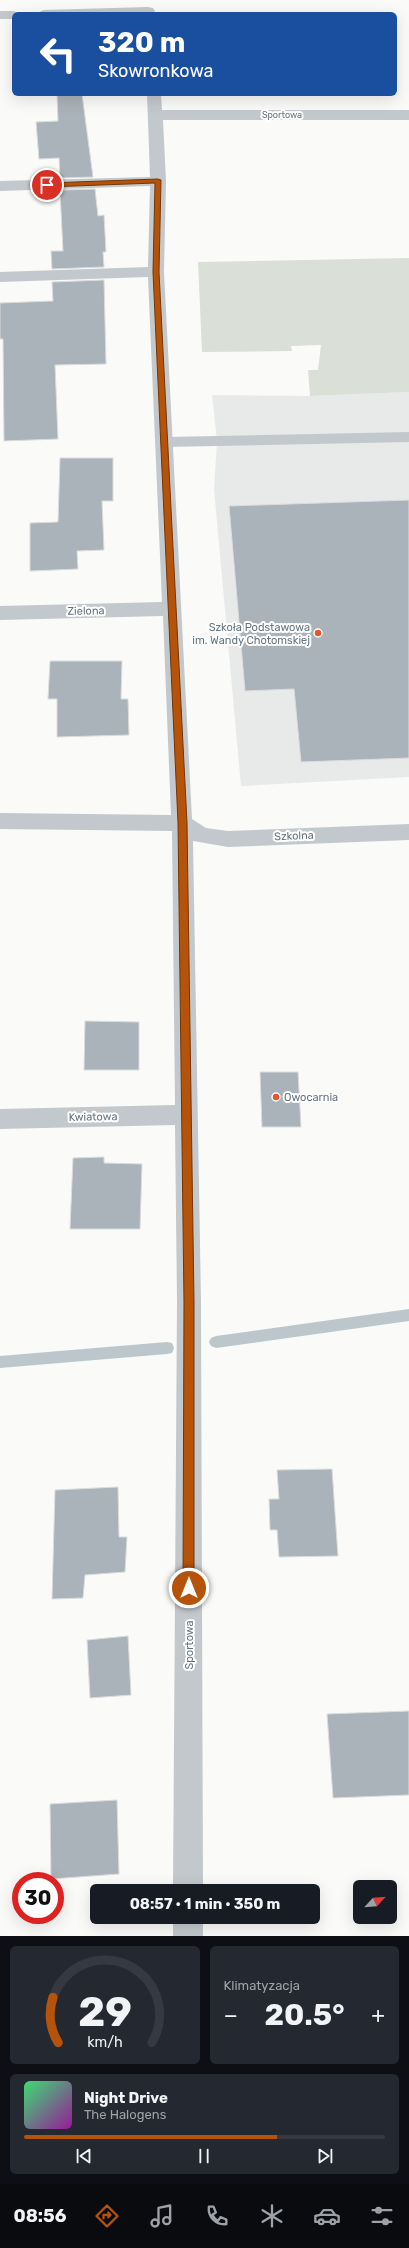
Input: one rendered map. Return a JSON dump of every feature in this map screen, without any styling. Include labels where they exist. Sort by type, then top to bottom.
[{"type":"street","points":[[78,12],[148,8]]},
{"type":"street","points":[[0,15],[12,15]]},
{"type":"street","name":"Sportowa","points":[[154,96],[158,180],[156,272],[182,823],[189,1302],[188,1884]]},
{"type":"street","name":"Sportowa","points":[[155,115],[409,115]]},
{"type":"street","points":[[0,186],[158,180]]},
{"type":"street","points":[[0,277],[156,272]]},
{"type":"street","name":"Zielona","points":[[0,613],[172,609]]},
{"type":"street","points":[[0,821],[182,823]]},
{"type":"street","name":"Szkolna","points":[[182,823],[201,836],[228,839],[409,832]]},
{"type":"street","name":"Kwiatowa","points":[[0,1119],[187,1115]]},
{"type":"street","points":[[188,1924],[188,1936]]},
{"type":"lane","points":[[164,442],[409,437]]},
{"type":"shaded area","points":[[409,258],[409,392],[310,396],[308,370],[318,370],[321,345],[291,346],[292,351],[202,352],[198,262]]},
{"type":"shaded area","name":"Szkoła Podstawowa im. Wandy Chotomskiej","points":[[409,392],[409,777],[241,786],[214,489],[217,441],[212,395],[310,396]]},
{"type":"building","points":[[57,96],[82,96],[93,177],[60,178],[59,158],[39,159],[36,122],[58,121]]},
{"type":"building","points":[[95,189],[98,216],[104,215],[106,252],[103,252],[104,267],[52,269],[51,251],[63,251],[60,190]]},
{"type":"building","points":[[104,280],[106,364],[55,365],[58,439],[4,441],[3,339],[0,339],[0,303],[53,301],[52,282]]},
{"type":"building","points":[[60,458],[113,458],[113,501],[102,501],[104,550],[77,551],[78,569],[30,571],[30,523],[58,522]]},
{"type":"building","points":[[409,500],[409,758],[301,762],[294,689],[245,691],[229,506]]},
{"type":"building","points":[[50,661],[122,661],[121,699],[128,699],[129,735],[57,737],[57,699],[48,699]]},
{"type":"building","points":[[85,1021],[139,1022],[139,1070],[84,1070]]},
{"type":"building","points":[[260,1072],[298,1072],[301,1127],[262,1127]]},
{"type":"building","points":[[104,1157],[104,1163],[142,1164],[140,1229],[70,1229],[73,1158]]},
{"type":"building","points":[[332,1469],[338,1556],[279,1557],[277,1530],[270,1530],[269,1499],[279,1499],[277,1470]]},
{"type":"building","points":[[118,1487],[119,1537],[127,1537],[125,1572],[85,1575],[83,1598],[52,1599],[55,1490]]},
{"type":"building","points":[[128,1636],[131,1695],[90,1698],[87,1640]]},
{"type":"building","points":[[409,1711],[409,1795],[333,1798],[327,1714]]},
{"type":"building","points":[[117,1800],[119,1874],[64,1878],[64,1872],[51,1872],[50,1804]]},
{"type":"waterway","points":[[216,1342],[409,1315]]},
{"type":"waterway","points":[[0,1362],[167,1348]]},
{"type":"place","name":"Szkoła Podstawowa im. Wandy Chotomskiej","points":[[318,633]]},
{"type":"place","name":"Owocarnia","points":[[276,1097]]},
{"type":"route","points":[[47,185],[158,180],[158,249],[156,272],[182,823],[189,1302],[189,1588]]}]
